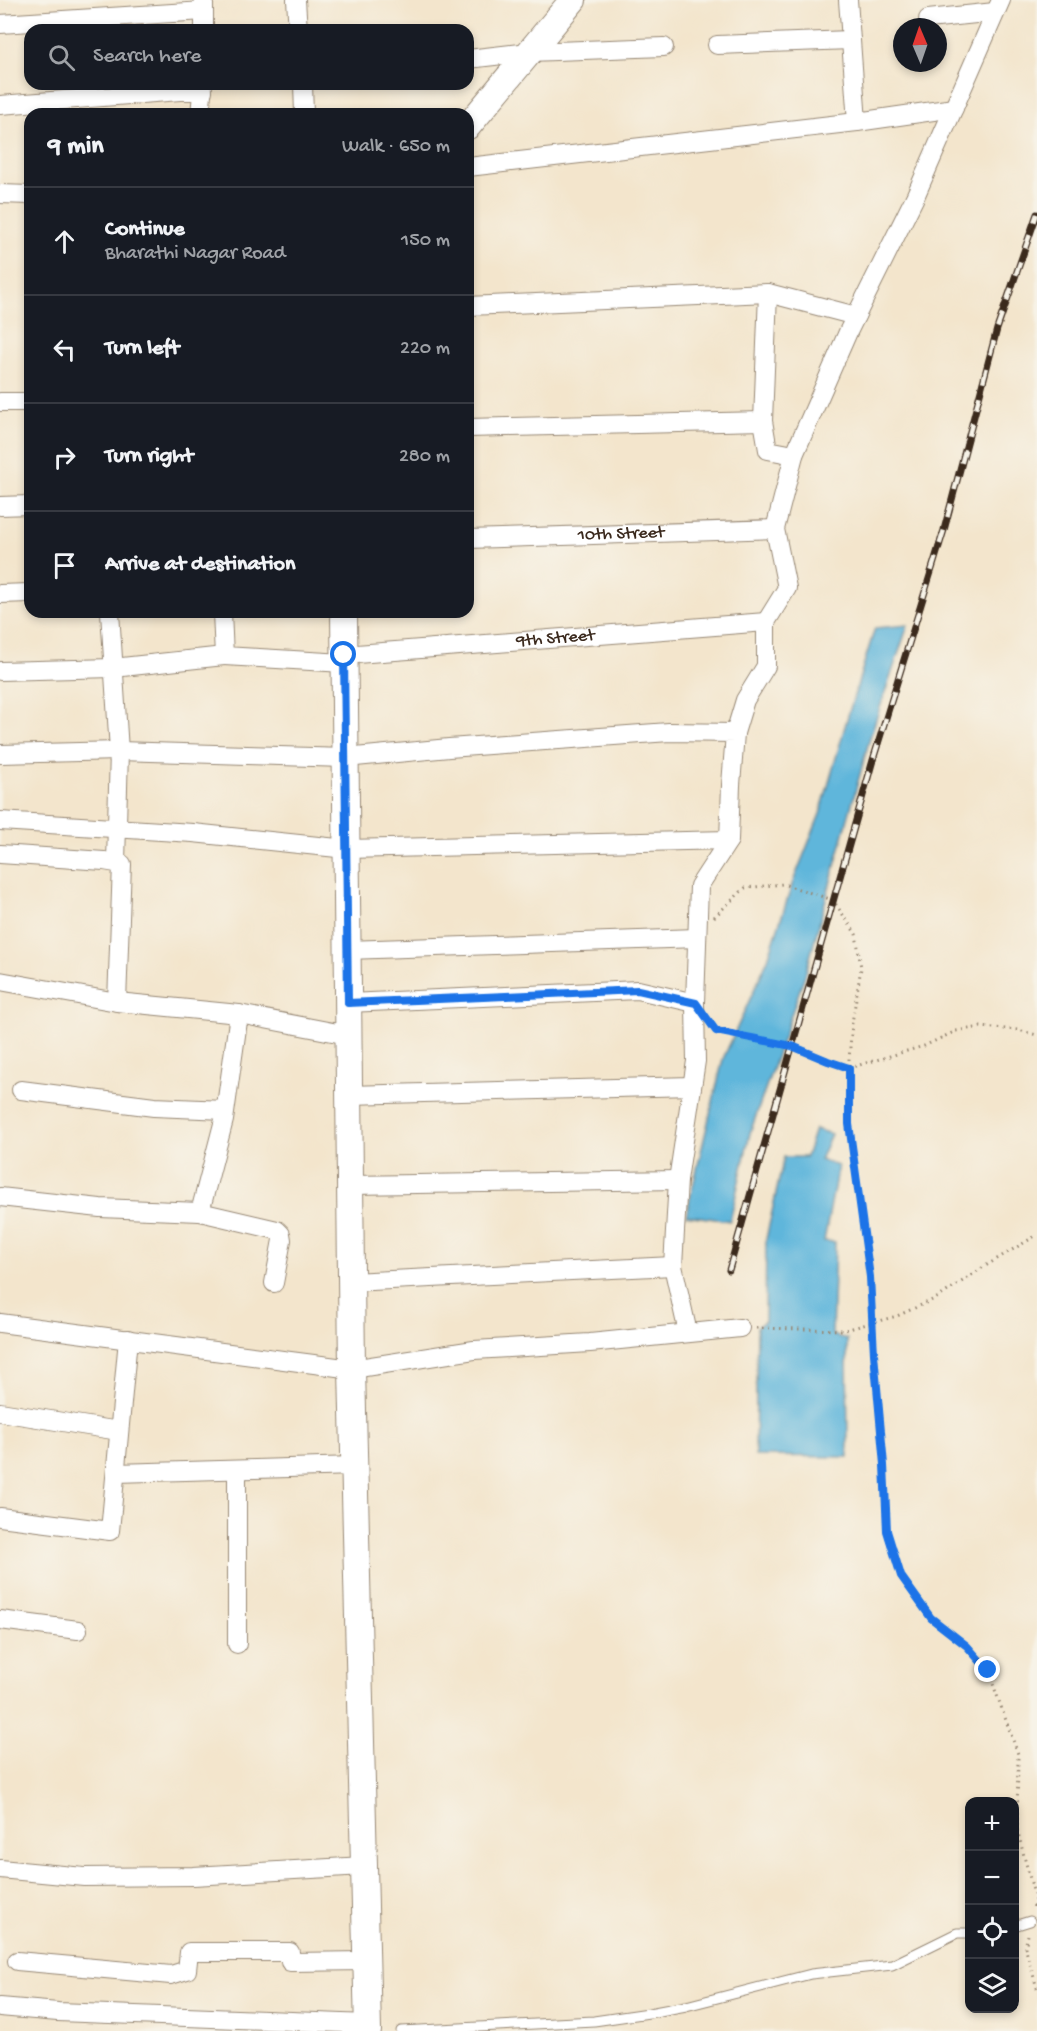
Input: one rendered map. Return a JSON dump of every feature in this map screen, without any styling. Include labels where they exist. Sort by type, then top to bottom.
[{"type":"main road","points":[[474,119],[573,0]]},
{"type":"main road","points":[[344,618],[352,1369],[368,2028]]},
{"type":"street","points":[[296,0],[298,24]]},
{"type":"street","points":[[848,0],[857,122]]},
{"type":"street","points":[[0,24],[204,5],[204,24]]},
{"type":"street","points":[[933,18],[998,6]]},
{"type":"street","points":[[688,1333],[673,1266],[678,1180],[696,1061],[699,886],[729,840],[735,733],[745,700],[766,666],[766,622],[787,588],[775,529],[794,455],[856,316],[915,197],[998,6]]},
{"type":"street","points":[[717,45],[851,40]]},
{"type":"street","points":[[474,58],[529,52],[664,47]]},
{"type":"street","points":[[0,105],[188,90]]},
{"type":"street","points":[[201,108],[203,90]]},
{"type":"street","points":[[303,90],[304,108]]},
{"type":"street","points":[[474,166],[857,122],[954,108]]},
{"type":"street","points":[[0,194],[24,195]]},
{"type":"street","points":[[474,306],[768,293],[856,316]]},
{"type":"street","points":[[768,293],[763,421],[768,450],[794,455]]},
{"type":"street","points":[[0,402],[24,402]]},
{"type":"street","points":[[474,428],[763,421]]},
{"type":"street","points":[[0,506],[24,505]]},
{"type":"street","name":"10th Street","points":[[474,539],[775,529]]},
{"type":"street","points":[[0,594],[24,593]]},
{"type":"street","points":[[110,618],[119,752],[116,862]]},
{"type":"street","points":[[222,618],[224,656]]},
{"type":"street","name":"9th Street","points":[[0,671],[113,668],[224,656],[344,659],[766,622]]},
{"type":"street","points":[[0,754],[119,752],[345,758],[669,732],[735,733]]},
{"type":"street","points":[[0,821],[117,827],[347,849],[729,840]]},
{"type":"street","points":[[0,854],[122,864],[117,1002]]},
{"type":"street","points":[[348,950],[697,938]]},
{"type":"street","points":[[0,981],[117,1002],[239,1014],[348,1035]]},
{"type":"street","points":[[348,1003],[638,990],[696,1003]]},
{"type":"street","points":[[200,1212],[225,1110],[239,1014]]},
{"type":"street","points":[[349,1095],[692,1086]]},
{"type":"street","points":[[21,1090],[154,1107],[225,1110]]},
{"type":"street","points":[[350,1185],[678,1180]]},
{"type":"street","points":[[0,1197],[100,1208],[200,1212],[277,1230],[282,1240],[274,1283]]},
{"type":"street","points":[[351,1282],[673,1266]]},
{"type":"street","points":[[0,1323],[352,1369],[474,1350],[590,1344],[740,1328]]},
{"type":"street","points":[[0,1517],[110,1531],[128,1339]]},
{"type":"street","points":[[0,1412],[119,1431]]},
{"type":"street","points":[[116,1473],[355,1466]]},
{"type":"street","points":[[237,1470],[237,1644]]},
{"type":"street","points":[[0,1620],[78,1629]]},
{"type":"street","points":[[0,1869],[84,1877],[193,1876],[364,1866]]},
{"type":"street","points":[[17,1961],[171,1975],[187,1970],[189,1952],[290,1952],[290,1962],[366,1961]]},
{"type":"street","points":[[0,2007],[368,2028]]},
{"type":"lane","points":[[1019,1924],[1030,1921]]},
{"type":"lane","points":[[401,2031],[594,2020],[649,2013],[686,2006],[811,1974],[892,1965],[957,1933],[965,1933]]},
{"type":"path","points":[[697,938],[710,921],[745,888],[783,884],[833,900],[856,934],[861,969],[852,1023],[849,1124],[870,1277],[887,1531],[901,1576],[931,1618],[967,1646],[988,1670],[1018,1754],[1017,1829],[1035,1898],[1025,1947],[1037,1988]]},
{"type":"path","points":[[696,1003],[716,1031],[792,1046],[849,1068],[924,1046],[957,1031],[981,1027],[1018,1030],[1037,1035]]},
{"type":"path","points":[[740,1328],[845,1330],[897,1316],[939,1297],[1037,1235]]},
{"type":"water","points":[[908,625],[871,734],[806,972],[750,1133],[730,1221],[686,1215],[723,1059],[768,959],[793,882],[820,814],[875,628]]},
{"type":"water","points":[[815,1129],[831,1134],[820,1160],[838,1166],[824,1241],[835,1242],[832,1335],[847,1339],[848,1457],[755,1456],[757,1327],[765,1321],[766,1239],[784,1157],[806,1157]]},
{"type":"railway","points":[[729,1270],[873,760],[944,530],[997,329],[1037,214]]},
{"type":"route","points":[[344,655],[348,1003],[638,990],[696,1003],[716,1031],[792,1046],[849,1068],[849,1124],[861,1198],[870,1277],[887,1531],[901,1576],[931,1618],[967,1646],[988,1670]]}]
